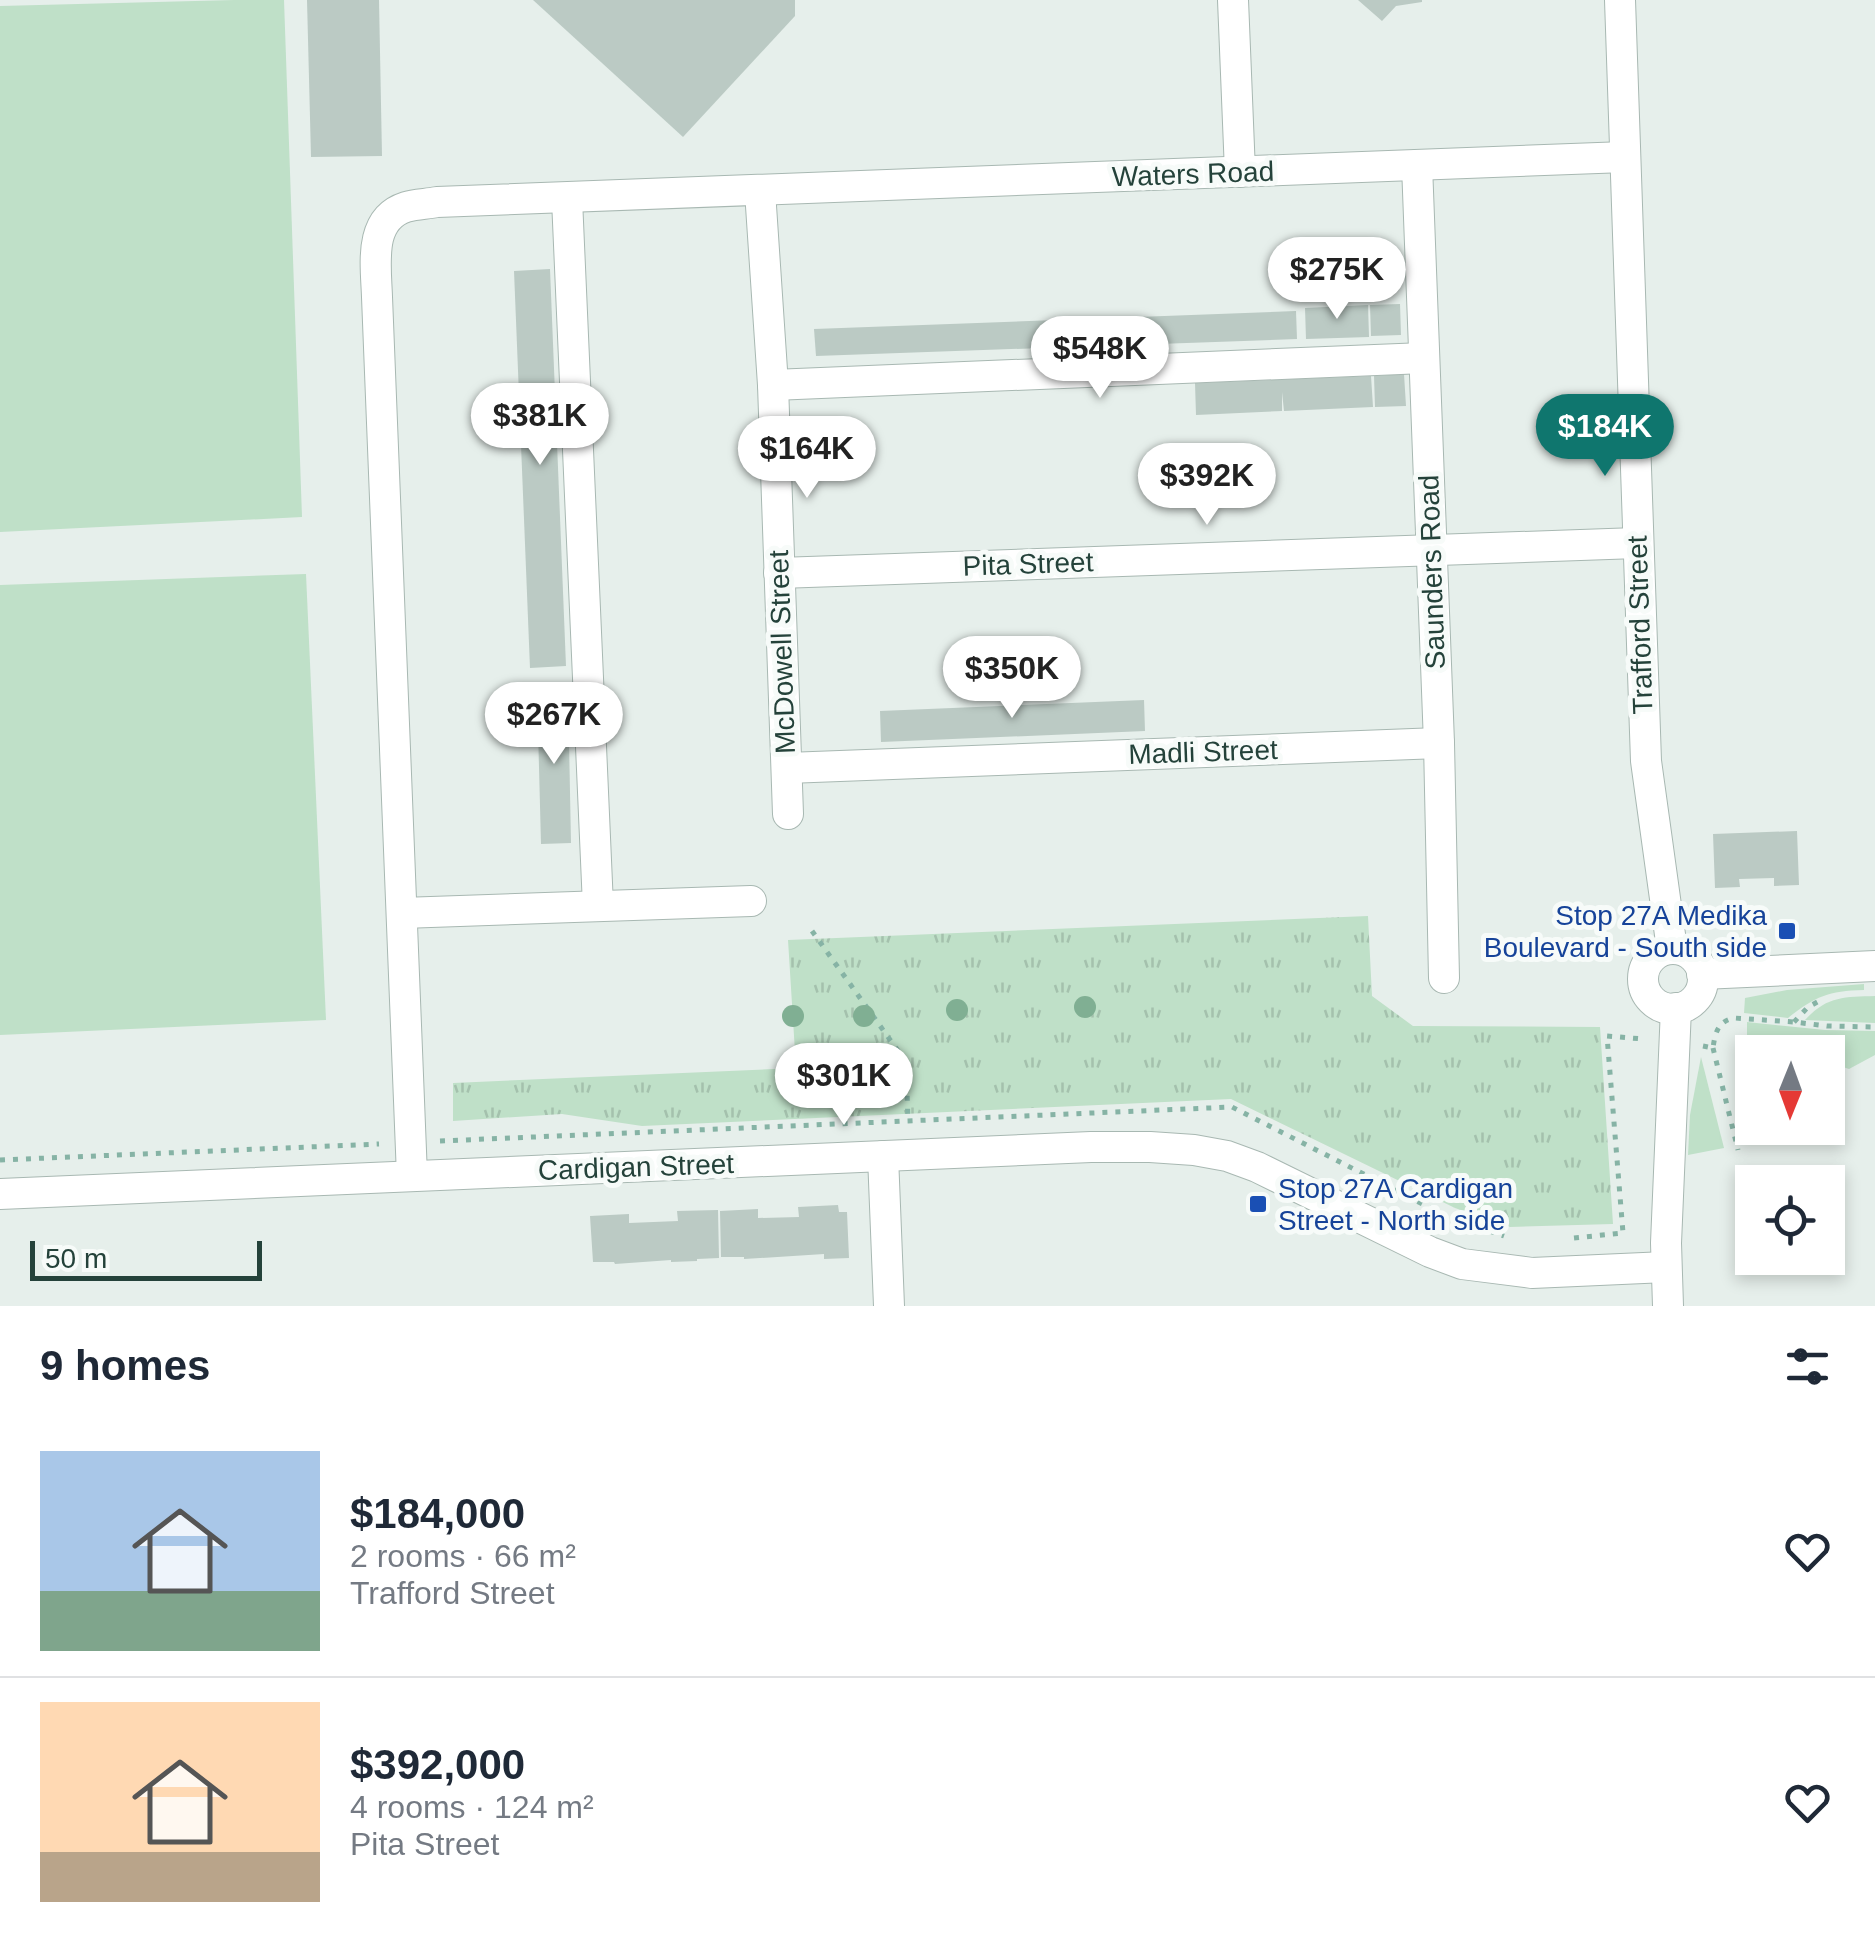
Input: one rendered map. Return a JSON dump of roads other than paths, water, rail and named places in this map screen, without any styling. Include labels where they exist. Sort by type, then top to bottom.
[{"type":"street","points":[[1233,0],[1240,172]]},
{"type":"street","name":"Trafford Street","points":[[1620,0],[1646,761],[1672,949]]},
{"type":"street","name":"Waters Road","points":[[402,914],[376,297],[376,250],[387,217],[406,207],[438,202],[1625,157]]},
{"type":"street","name":"Saunders Road","points":[[1418,165],[1444,978]]},
{"type":"street","name":"McDowell Street","points":[[760,191],[773,385],[788,814]]},
{"type":"street","points":[[567,199],[598,906]]},
{"type":"street","points":[[773,385],[1424,358]]},
{"type":"street","name":"Pita Street","points":[[780,573],[1637,543]]},
{"type":"street","name":"Madli Street","points":[[787,768],[1439,743]]},
{"type":"street","points":[[412,1176],[402,914],[751,902]]},
{"type":"street","points":[[1672,949],[1694,958],[1702,974],[1700,992],[1686,1006],[1676,1008],[1658,1005],[1650,998],[1643,980],[1654,955],[1672,949]]},
{"type":"street","points":[[1702,974],[1875,966]]},
{"type":"street","points":[[1668,1306],[1666,1243],[1676,1008]]},
{"type":"street","name":"Cardigan Street","points":[[0,1194],[1150,1147],[1226,1156],[1462,1264],[1532,1273],[1666,1267]]},
{"type":"street","points":[[883,1156],[889,1306]]},
{"type":"place","name":"Stop 27A Medika Boulevard - South side","points":[[1787,931]]},
{"type":"place","name":"Stop 27A Cardigan Street - North side","points":[[1258,1204]]}]
